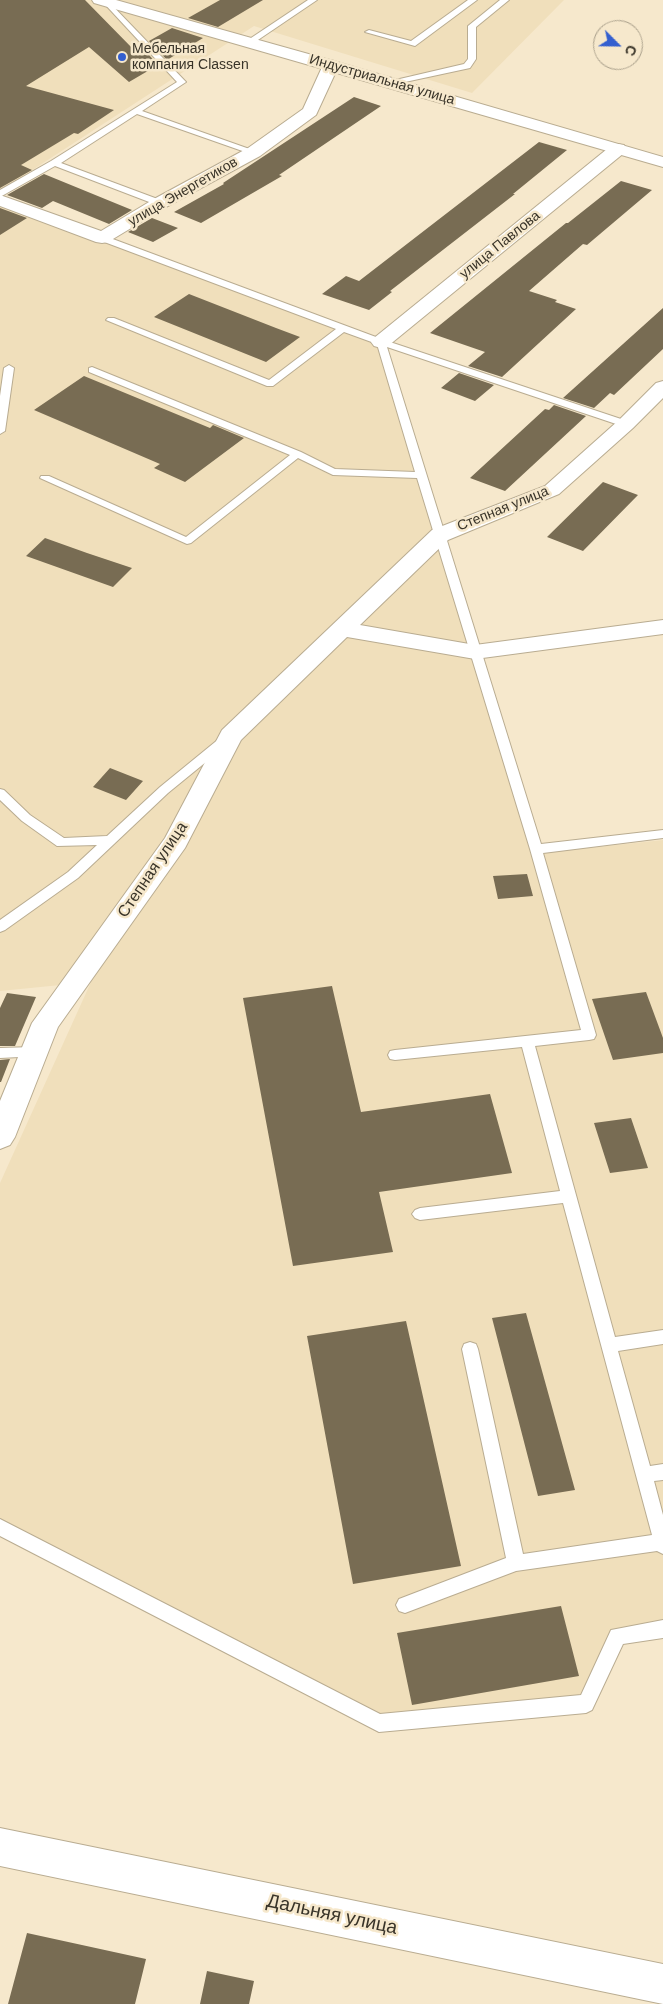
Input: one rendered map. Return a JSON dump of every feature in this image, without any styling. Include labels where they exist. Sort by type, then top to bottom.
[{"type":"street","name":"Индустриальная улица","points":[[101,1],[331,65],[663,162]]},
{"type":"street","name":"улица Энергетиков","points":[[102,238],[160,203],[254,152],[310,112],[331,65]]},
{"type":"street","name":"улица Павлова","points":[[381,342],[618,149]]},
{"type":"street","points":[[0,200],[102,238]]},
{"type":"street","name":"Степная улица","points":[[0,1137],[46,1023],[176,842],[231,736],[440,535],[552,490],[663,388]]},
{"type":"street","points":[[342,629],[475,652],[663,627]]},
{"type":"street","name":"Дальняя улица","points":[[0,1846],[663,1984]]},
{"type":"lane","points":[[249,42],[313,0]]},
{"type":"lane","points":[[369,32],[412,44],[473,0]]},
{"type":"lane","points":[[394,84],[466,66],[472,60],[472,26],[505,0]]},
{"type":"lane","points":[[0,194],[54,163],[182,82],[101,1]]},
{"type":"lane","points":[[135,111],[254,152]]},
{"type":"lane","points":[[54,163],[160,203]]},
{"type":"lane","points":[[102,238],[381,342],[626,424]]},
{"type":"lane","points":[[111,320],[270,384],[343,328]]},
{"type":"lane","points":[[381,342],[536,849],[589,1035],[395,1054]]},
{"type":"lane","points":[[0,378],[4,365]]},
{"type":"lane","points":[[0,432],[4,365]]},
{"type":"lane","points":[[92,370],[297,454],[333,472],[422,475]]},
{"type":"lane","points":[[45,478],[187,541],[297,454]]},
{"type":"lane","points":[[0,928],[73,875],[164,790],[231,736]]},
{"type":"lane","points":[[0,793],[26,818],[62,843],[111,840]]},
{"type":"lane","points":[[536,849],[663,834]]},
{"type":"lane","points":[[405,1605],[516,1562],[662,1544],[527,1042]]},
{"type":"lane","points":[[0,1053],[34,1052]]},
{"type":"lane","points":[[420,1214],[567,1196]]},
{"type":"lane","points":[[609,1345],[663,1337]]},
{"type":"lane","points":[[470,1349],[516,1562]]},
{"type":"lane","points":[[643,1475],[663,1472]]},
{"type":"lane","points":[[0,1527],[379,1724],[586,1704],[617,1636],[663,1629]]},
{"type":"shaded area","points":[[0,0],[564,0],[472,93],[254,26],[0,191]]},
{"type":"shaded area","points":[[0,203],[378,343],[532,854],[663,840],[663,1621],[611,1630],[581,1697],[380,1718],[0,1523],[0,1183],[91,982],[0,991]]},
{"type":"building","points":[[0,0],[85,0],[134,50],[141,46],[158,65],[129,82],[89,47],[26,86],[114,110],[78,134],[74,133],[21,165],[32,170],[0,188]]},
{"type":"building","points":[[220,0],[263,0],[218,27],[188,18]]},
{"type":"building","points":[[172,28],[203,38],[167,60],[149,41]]},
{"type":"building","points":[[354,97],[381,106],[279,175],[282,176],[201,223],[174,212],[224,184]]},
{"type":"building","points":[[539,142],[567,150],[513,194],[515,194],[390,291],[392,292],[369,310],[322,294],[346,276],[359,281]]},
{"type":"building","points":[[44,174],[132,210],[109,224],[53,201],[42,208],[7,195]]},
{"type":"building","points":[[621,181],[652,190],[587,245],[583,244],[529,291],[557,300],[555,302],[576,309],[502,377],[468,366],[485,352],[430,333],[566,223]]},
{"type":"building","points":[[0,208],[27,218],[0,235]]},
{"type":"building","points":[[152,218],[178,228],[153,242],[128,232]]},
{"type":"building","points":[[189,294],[300,337],[266,362],[154,317]]},
{"type":"building","points":[[663,308],[663,349],[614,395],[610,393],[594,408],[563,398]]},
{"type":"building","points":[[459,373],[494,385],[475,401],[441,388]]},
{"type":"building","points":[[84,376],[210,428],[213,425],[244,438],[185,482],[154,468],[160,464],[34,410]]},
{"type":"building","points":[[554,405],[586,416],[505,491],[470,478],[545,409],[549,410]]},
{"type":"building","points":[[603,482],[638,495],[583,551],[547,537]]},
{"type":"building","points":[[45,538],[132,568],[113,587],[26,556]]},
{"type":"building","points":[[110,768],[143,781],[126,800],[93,787]]},
{"type":"building","points":[[527,874],[533,896],[498,899],[493,876]]},
{"type":"building","points":[[332,986],[361,1112],[490,1094],[512,1173],[379,1192],[393,1252],[293,1266],[243,998]]},
{"type":"building","points":[[646,992],[663,1038],[663,1053],[613,1060],[592,999]]},
{"type":"building","points":[[7,993],[36,997],[15,1046],[0,1046],[0,1008]]},
{"type":"building","points":[[10,1059],[1,1082],[0,1082],[0,1060]]},
{"type":"building","points":[[631,1118],[648,1168],[610,1173],[594,1123]]},
{"type":"building","points":[[526,1313],[575,1490],[538,1496],[492,1318]]},
{"type":"building","points":[[406,1321],[461,1566],[353,1584],[307,1336]]},
{"type":"building","points":[[561,1606],[579,1676],[412,1705],[397,1633]]},
{"type":"building","points":[[27,1933],[146,1959],[135,2004],[8,2004]]},
{"type":"building","points":[[207,1971],[254,1981],[249,2004],[200,2004]]},
{"type":"place","name":"Мебельная компания Сlassen","points":[[122,57]]}]
